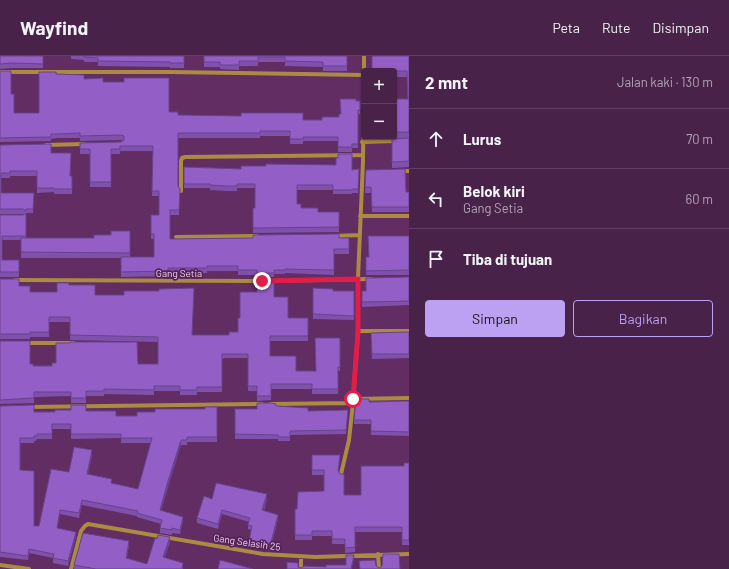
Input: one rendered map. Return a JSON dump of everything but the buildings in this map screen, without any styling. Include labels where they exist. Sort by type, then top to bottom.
[{"type":"street","points":[[364,56],[364,68]]},
{"type":"street","points":[[0,72],[170,72],[361,75]]},
{"type":"street","points":[[341,474],[349,440],[358,332],[363,104]]},
{"type":"street","points":[[362,142],[401,141]]},
{"type":"street","points":[[38,145],[91,144]]},
{"type":"street","points":[[180,191],[181,161],[182,158],[185,157],[363,155]]},
{"type":"street","points":[[393,171],[409,171]]},
{"type":"street","points":[[362,172],[370,172]]},
{"type":"street","points":[[360,216],[409,216]]},
{"type":"street","points":[[328,236],[360,235]]},
{"type":"street","points":[[176,237],[264,236]]},
{"type":"street","name":"Gang Setia","points":[[8,280],[262,281],[373,278]]},
{"type":"street","points":[[358,332],[409,331]]},
{"type":"street","points":[[15,342],[76,343]]},
{"type":"street","points":[[24,407],[353,401],[409,398]]},
{"type":"street","name":"Gang Selasih 25","points":[[71,569],[81,531],[88,524],[263,554],[301,556],[409,554]]},
{"type":"street","points":[[378,554],[379,569]]},
{"type":"street","points":[[301,556],[301,569]]},
{"type":"street","points":[[0,565],[30,569]]},
{"type":"route","points":[[262,281],[358,279],[358,332],[353,399]]}]
